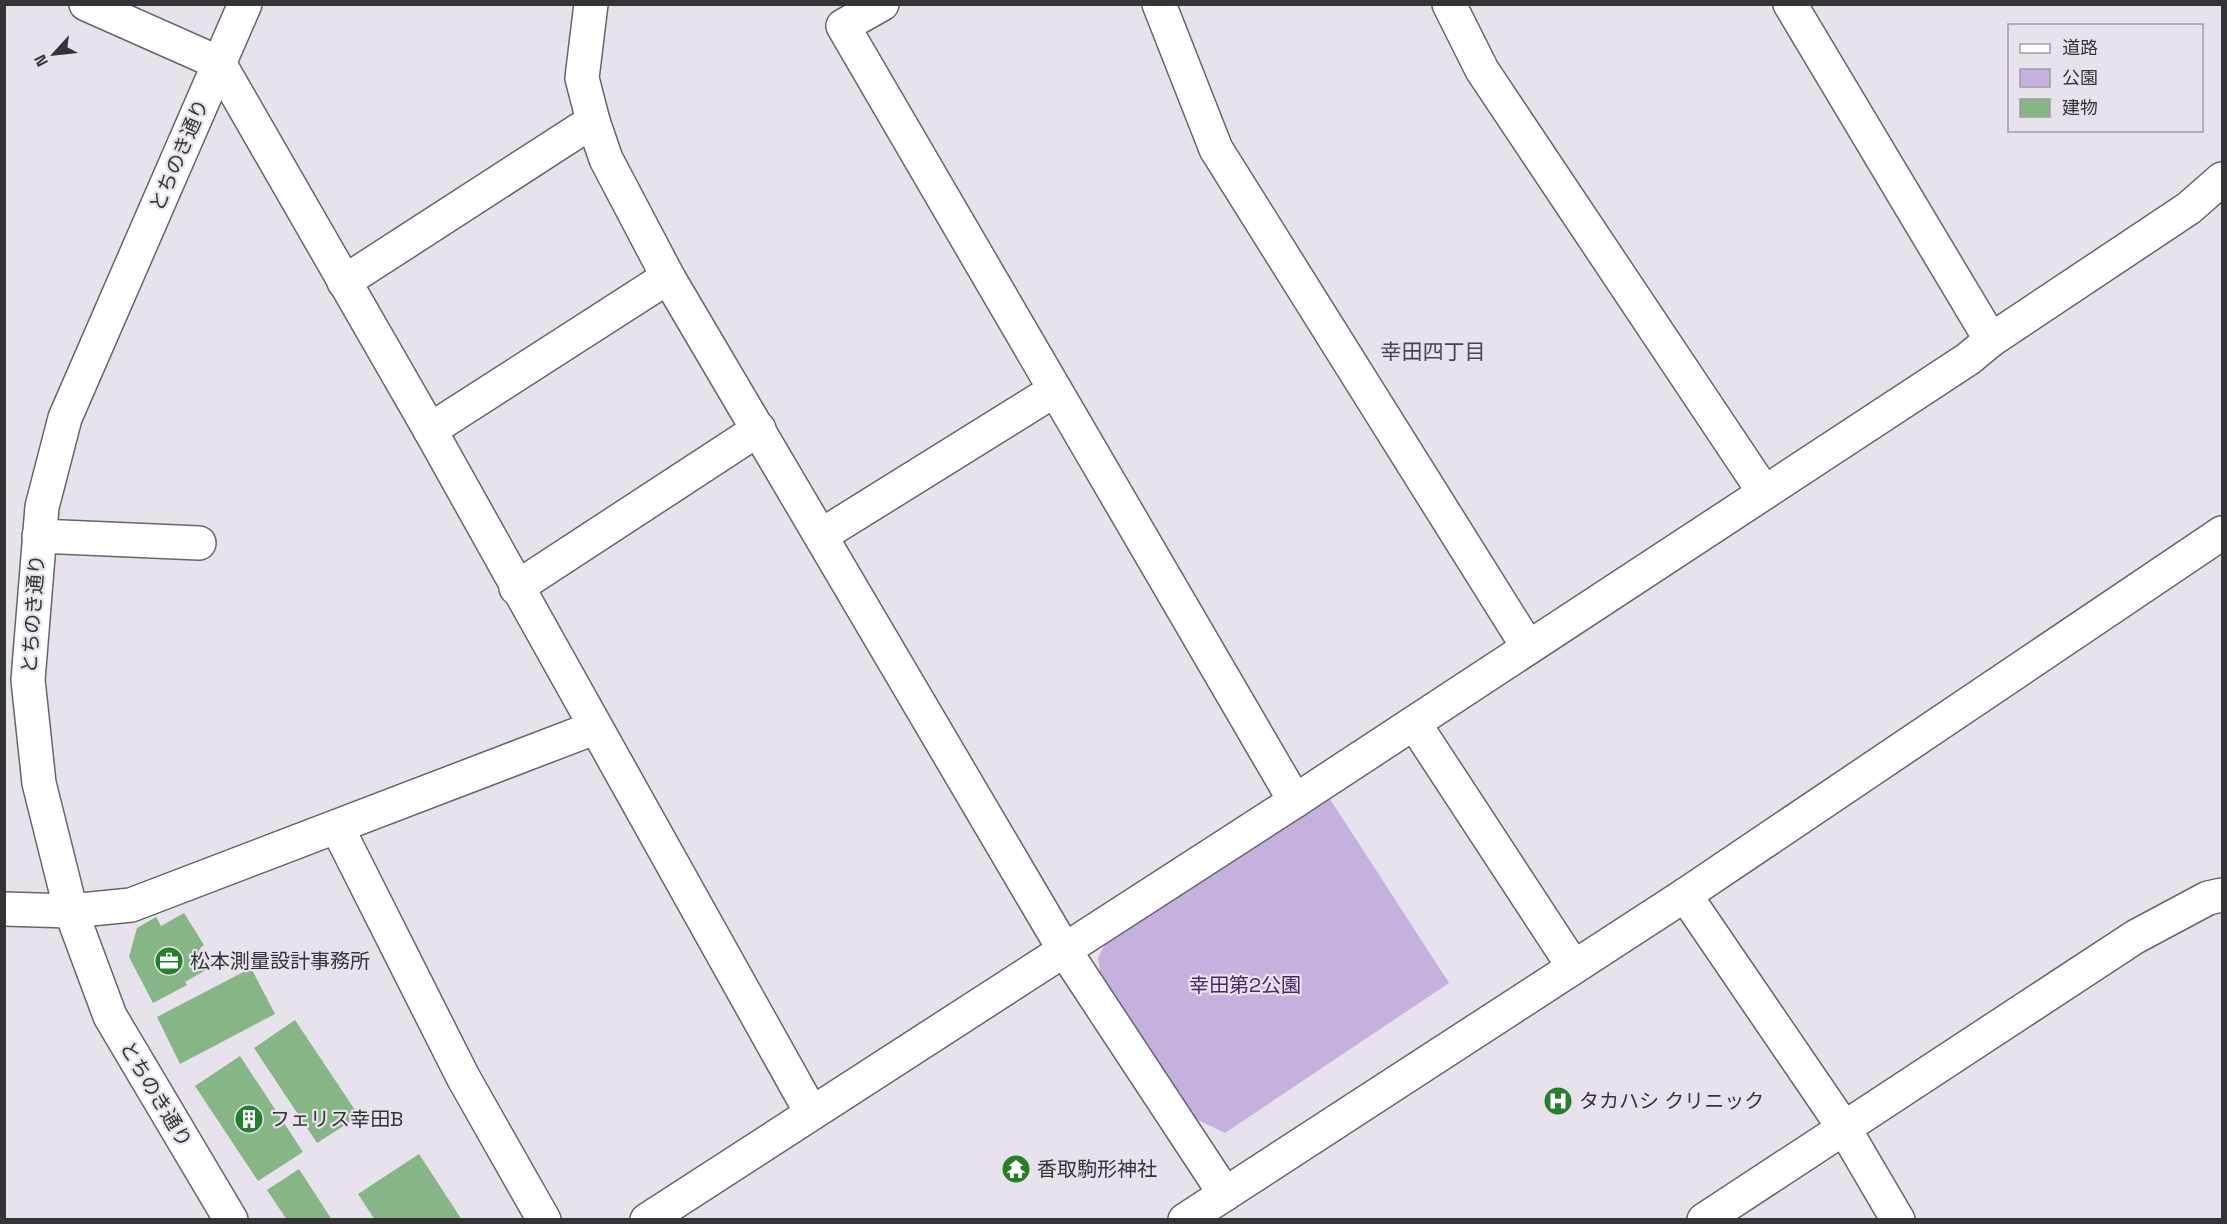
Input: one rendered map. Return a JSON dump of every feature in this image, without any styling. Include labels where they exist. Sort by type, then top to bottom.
[{"type":"street","points":[[86,4],[219,63],[430,430],[594,728],[811,1112]]},
{"type":"street","name":"とちのき通り","points":[[231,1220],[110,1016],[71,911],[39,783],[28,680],[42,507],[65,418],[245,4]]},
{"type":"street","points":[[591,4],[582,78],[593,121],[606,159],[668,277],[1065,951],[1225,1194]]},
{"type":"street","points":[[882,4],[843,26],[1295,801]]},
{"type":"street","points":[[1159,4],[1216,149],[1528,647]]},
{"type":"street","points":[[1449,4],[1482,70],[1764,492]]},
{"type":"street","points":[[1790,4],[1990,340]]},
{"type":"street","points":[[344,282],[593,121]]},
{"type":"street","points":[[647,1220],[1295,801],[1968,358],[1990,340],[2189,208],[2223,179]]},
{"type":"street","points":[[430,430],[668,277]]},
{"type":"street","points":[[822,536],[1055,390]]},
{"type":"street","points":[[516,588],[759,429]]},
{"type":"street","points":[[1185,1220],[1685,895],[2223,533]]},
{"type":"street","points":[[39,536],[199,543]]},
{"type":"street","points":[[1414,723],[1573,966]]},
{"type":"street","points":[[4,909],[71,911],[131,905],[594,728]]},
{"type":"street","points":[[337,827],[463,1077],[544,1220]]},
{"type":"street","points":[[1685,895],[1844,1128],[1898,1220]]},
{"type":"street","points":[[1704,1220],[2135,937],[2208,898],[2223,895]]},
{"type":"green space","name":"幸田第2公園","points":[[1328,796],[1449,983],[1225,1133],[1196,1119],[1101,976],[1098,958],[1107,940]]},
{"type":"building","points":[[184,913],[204,945],[200,948],[211,967],[185,982],[187,985],[153,1003],[129,957],[137,928],[156,917],[161,926]]},
{"type":"building","points":[[251,968],[275,1014],[180,1064],[157,1017]]},
{"type":"building","points":[[295,1020],[359,1116],[317,1143],[254,1048]]},
{"type":"building","name":"フェリス幸田B","points":[[240,1056],[303,1152],[258,1181],[195,1086]]},
{"type":"building","points":[[419,1154],[462,1220],[375,1220],[358,1194]]},
{"type":"building","points":[[299,1169],[332,1220],[287,1220],[267,1190]]},
{"type":"place","name":"松本測量設計事務所","points":[[169,961]]},
{"type":"place","name":"タカハシ クリニック","points":[[1558,1101]]},
{"type":"place","name":"フェリス幸田B","points":[[249,1119]]},
{"type":"place","name":"香取駒形神社","points":[[1016,1169]]},
{"type":"district","name":"幸田四丁目","points":[[1433,351]]}]
